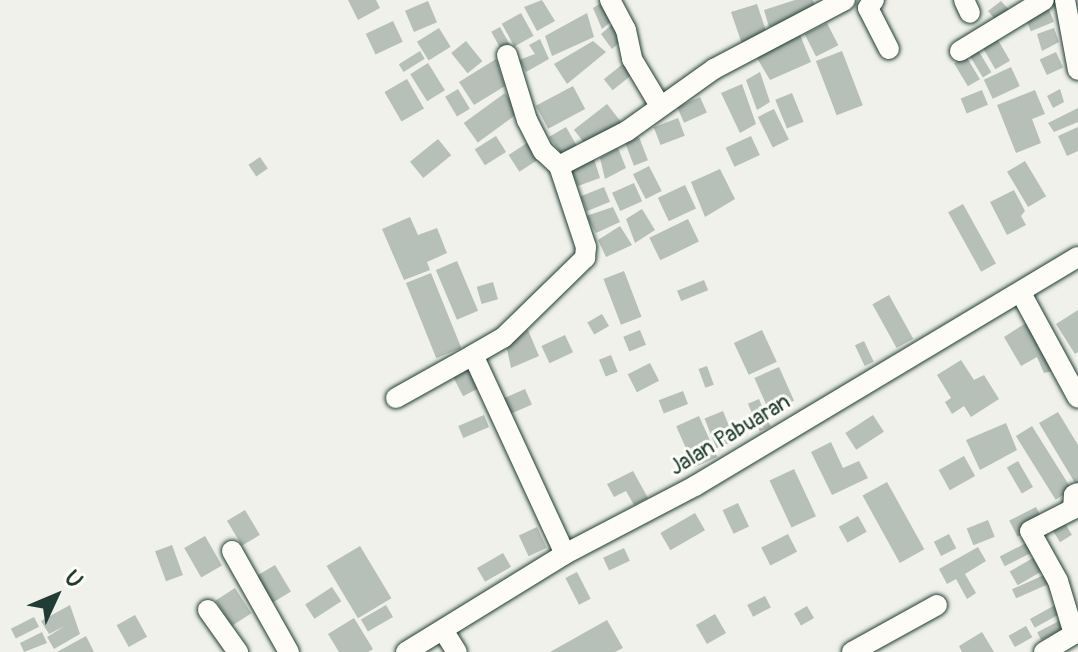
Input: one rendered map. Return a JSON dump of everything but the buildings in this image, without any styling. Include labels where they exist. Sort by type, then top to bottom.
[{"type":"street","points":[[610,0],[628,35],[632,59],[660,106]]},
{"type":"street","points":[[559,166],[595,151],[714,69],[819,7],[845,0]]},
{"type":"street","points":[[874,0],[868,8],[889,49]]},
{"type":"street","points":[[960,51],[1044,0]]},
{"type":"street","points":[[1065,0],[1078,70]]},
{"type":"street","points":[[396,398],[503,338],[585,258],[586,247],[559,166],[543,151],[527,120],[507,55]]},
{"type":"street","name":"Jalan Pabuaran","points":[[406,652],[565,554],[695,486],[1078,257]]},
{"type":"street","points":[[1021,293],[1078,398]]},
{"type":"street","points":[[473,355],[565,554]]},
{"type":"street","points":[[1044,652],[1074,634],[1058,581],[1030,531],[1073,509],[1074,495],[1078,493]]},
{"type":"street","points":[[232,551],[289,652]]},
{"type":"street","points":[[852,652],[937,605]]},
{"type":"street","points":[[208,610],[238,652]]},
{"type":"street","points":[[443,630],[457,652]]}]
